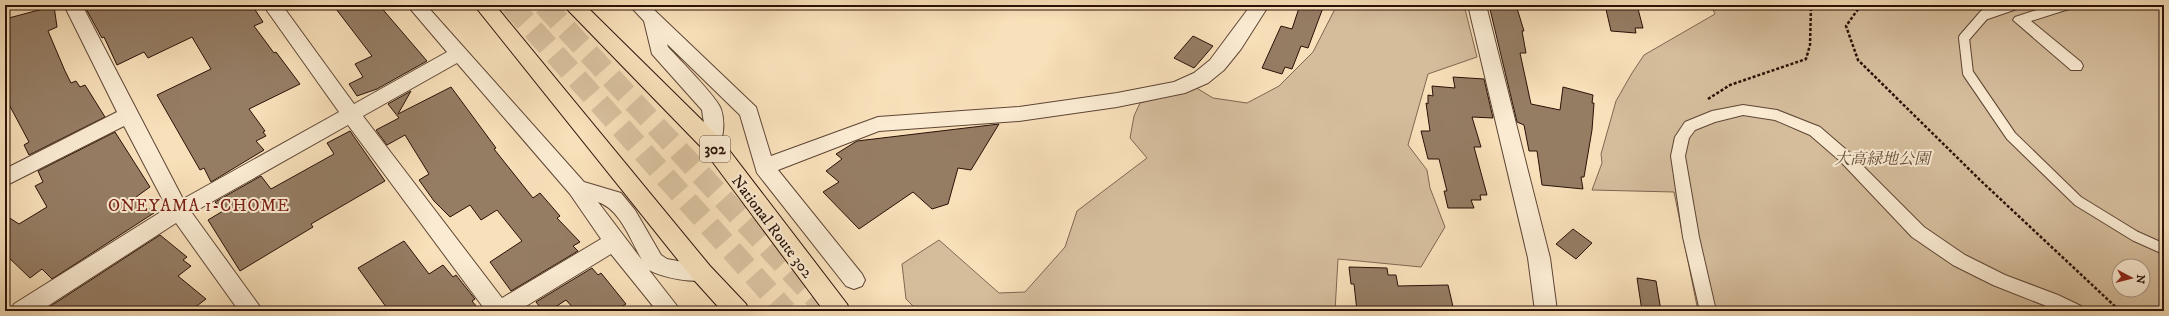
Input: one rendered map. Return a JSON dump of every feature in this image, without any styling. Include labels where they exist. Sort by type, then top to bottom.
[{"type":"highway","points":[[484,5],[702,273],[737,311]]},
{"type":"highway","name":"National Route 302","points":[[573,5],[711,143],[838,311]]},
{"type":"street","points":[[73,5],[128,115],[179,211],[245,308]]},
{"type":"street","points":[[272,5],[351,114],[499,311],[614,242]]},
{"type":"street","points":[[416,5],[577,188],[614,242],[670,311]]},
{"type":"street","points":[[638,5],[749,112],[764,167],[854,280]]},
{"type":"street","points":[[764,167],[878,124],[1019,114],[1117,100],[1178,88],[1201,78],[1217,65],[1234,44],[1260,5]]},
{"type":"street","points":[[1476,5],[1539,258],[1546,311]]},
{"type":"street","points":[[2067,5],[2020,20],[2076,66]]},
{"type":"street","points":[[653,19],[659,49],[680,75],[711,108],[714,124],[711,143]]},
{"type":"street","points":[[680,75],[679,61],[686,52]]},
{"type":"street","points":[[22,311],[179,211],[458,54]]},
{"type":"street","points":[[1708,311],[1691,237],[1678,156],[1682,137],[1690,126],[1712,117],[1743,110],[1777,115],[1815,131],[1845,157],[1918,232],[1959,260],[1999,280],[2052,300],[2075,311]]},
{"type":"street","points":[[5,178],[128,115]]},
{"type":"street","points":[[577,188],[614,199],[628,216],[653,261],[663,267],[702,273]]},
{"type":"lane","points":[[2013,5],[1984,15],[1964,38],[1968,73],[2011,136],[2078,201],[2135,236],[2164,249]]},
{"type":"path","points":[[1690,126],[1702,103],[1730,85],[1806,59],[1810,45],[1811,7],[1820,5]]},
{"type":"path","points":[[1861,5],[1846,26],[1858,60],[1997,196],[2120,311]]},
{"type":"green space","points":[[1337,5],[1464,5],[1477,57],[1428,74],[1408,145],[1427,170],[1430,188],[1445,227],[1421,267],[1338,259],[1335,311],[918,311],[906,299],[902,264],[939,240],[999,293],[1025,292],[1065,247],[1077,211],[1147,158],[1130,138],[1134,116],[1140,103],[1195,87],[1213,98],[1247,103],[1279,86],[1313,52]]},
{"type":"green space","name":"大高緑地公園","points":[[1711,5],[2164,5],[2164,311],[1698,311],[1674,192],[1592,190],[1602,163],[1601,154],[1616,101],[1644,55],[1715,14]]},
{"type":"building","points":[[96,5],[252,5],[263,22],[254,26],[300,84],[249,109],[265,131],[263,132],[266,136],[256,141],[264,150],[211,182],[204,168],[200,170],[157,95],[211,69],[192,37],[148,58],[144,52],[117,65],[104,37],[102,38],[86,9]]},
{"type":"building","points":[[333,5],[379,5],[427,61],[377,89],[357,96],[349,84],[363,77],[355,64],[372,56]]},
{"type":"building","points":[[1300,5],[1324,5],[1308,48],[1301,46],[1292,69],[1285,67],[1282,74],[1262,68],[1281,26],[1292,29]]},
{"type":"building","points":[[1489,5],[1516,5],[1524,31],[1522,31],[1526,53],[1520,53],[1531,104],[1560,110],[1563,87],[1593,95],[1592,103],[1594,103],[1592,130],[1584,177],[1581,177],[1583,189],[1542,185],[1537,151],[1529,151],[1524,125],[1517,122]]},
{"type":"building","points":[[1605,5],[1637,5],[1643,28],[1635,28],[1636,33],[1611,31]]},
{"type":"building","points":[[54,6],[57,27],[48,31],[65,71],[71,83],[76,81],[80,87],[85,85],[105,117],[29,155],[24,145],[29,142],[5,97],[5,19]]},
{"type":"building","points":[[1193,36],[1213,46],[1194,68],[1174,58]]},
{"type":"building","points":[[1453,77],[1484,79],[1493,118],[1472,117],[1481,147],[1474,147],[1487,195],[1480,195],[1481,200],[1471,200],[1474,208],[1448,208],[1444,191],[1447,191],[1439,159],[1428,159],[1421,131],[1430,131],[1426,103],[1428,104],[1428,95],[1433,96],[1432,86],[1455,88]]},
{"type":"building","points":[[451,87],[496,148],[494,149],[533,198],[540,193],[560,216],[557,218],[580,242],[573,246],[578,251],[511,291],[490,262],[522,241],[497,210],[481,220],[470,205],[450,217],[434,201],[419,180],[429,174],[405,135],[387,145],[376,130],[399,118],[388,104],[411,91],[398,114]]},
{"type":"building","points":[[999,124],[971,170],[958,168],[948,204],[932,209],[913,192],[859,229],[823,192],[839,182],[826,171],[842,159],[836,154],[857,141]]},
{"type":"building","points":[[350,131],[385,181],[311,224],[313,227],[240,271],[208,220],[223,211],[215,202],[261,176],[271,189],[334,154],[327,143]]},
{"type":"building","points":[[115,132],[150,187],[136,197],[154,213],[52,279],[42,269],[30,278],[5,254],[5,215],[19,224],[47,207],[35,186],[43,182],[38,171]]},
{"type":"building","points":[[1573,229],[1592,243],[1576,259],[1556,244]]},
{"type":"building","points":[[160,235],[187,257],[183,260],[191,266],[178,276],[206,299],[190,311],[43,311]]},
{"type":"building","points":[[404,241],[429,274],[443,265],[453,277],[456,275],[475,299],[472,301],[480,311],[389,311],[358,268]]},
{"type":"building","points":[[1349,267],[1387,268],[1388,275],[1396,275],[1398,286],[1448,285],[1454,311],[1357,311],[1354,284],[1351,284]]},
{"type":"building","points":[[592,268],[598,275],[601,273],[626,304],[615,311],[576,311],[566,300],[549,311],[543,311],[536,302]]},
{"type":"building","points":[[1637,278],[1656,281],[1661,311],[1642,311]]},
{"type":"tunnel","points":[[511,5],[786,311]]},
{"type":"tunnel","points":[[544,5],[827,311]]},
{"type":"district","name":"ONEYAMA 1-CHOME","points":[[199,205]]}]
